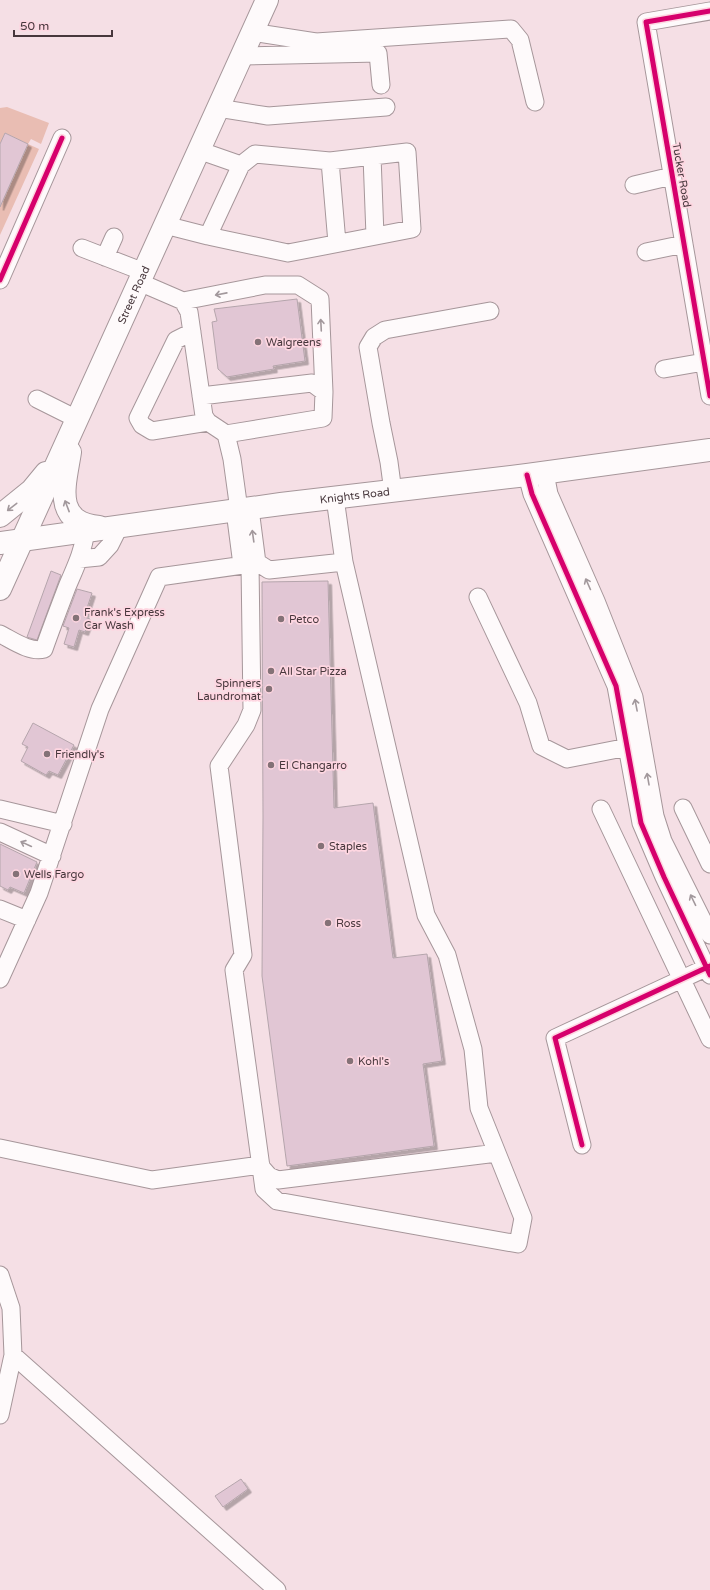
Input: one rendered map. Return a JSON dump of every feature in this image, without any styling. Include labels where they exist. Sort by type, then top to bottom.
[{"type":"main road","name":"Street Road","points":[[0,589],[267,0]]},
{"type":"main road","points":[[76,422],[64,491],[64,502],[69,512],[76,520],[86,526],[115,527]]},
{"type":"main road","points":[[0,516],[32,490],[65,446]]},
{"type":"main road","name":"Knights Road","points":[[0,543],[241,510],[536,474],[710,450]]},
{"type":"street","name":"Tucker Road","points":[[710,11],[646,22],[710,396]]},
{"type":"street","points":[[252,32],[316,42],[511,29],[520,40],[535,102]]},
{"type":"street","points":[[241,56],[378,53],[381,84]]},
{"type":"street","points":[[218,108],[268,116],[386,107]]},
{"type":"street","points":[[0,280],[62,138]]},
{"type":"street","points":[[198,150],[241,165]]},
{"type":"street","points":[[165,225],[208,236],[288,253],[412,229],[407,152],[330,161],[255,154],[241,165],[208,236]]},
{"type":"street","points":[[372,156],[375,236]]},
{"type":"street","points":[[330,161],[337,243]]},
{"type":"street","points":[[634,185],[672,176]]},
{"type":"street","points":[[105,257],[114,237]]},
{"type":"street","points":[[646,252],[684,244]]},
{"type":"street","points":[[82,248],[105,257],[183,301],[190,312],[204,416],[208,422],[226,434],[232,459],[249,564],[252,710],[246,725],[219,766],[243,955],[234,970],[264,1189],[277,1201],[518,1244],[522,1218],[479,1108],[473,1049],[447,956],[426,915],[344,562],[335,498]]},
{"type":"street","points":[[183,301],[265,285],[298,285],[320,300],[324,392],[323,418],[226,434]]},
{"type":"street","points":[[393,492],[368,347],[374,337],[385,330],[490,310]]},
{"type":"street","points":[[192,332],[176,340],[138,418],[142,424],[152,431],[208,422]]},
{"type":"street","points":[[664,370],[704,362]]},
{"type":"street","points":[[201,396],[312,383],[324,392]]},
{"type":"street","points":[[37,399],[76,422]]},
{"type":"street","points":[[536,474],[532,494],[575,596],[616,686],[663,840],[710,935]]},
{"type":"street","points":[[79,559],[99,557],[110,545],[115,527]]},
{"type":"street","points":[[0,634],[33,650],[44,649],[84,546],[86,531]]},
{"type":"street","points":[[0,979],[39,892],[63,824],[100,709],[159,576],[249,564],[269,570],[344,562]]},
{"type":"street","points":[[478,597],[528,703],[541,746],[567,759],[634,746]]},
{"type":"street","points":[[582,1145],[555,1038],[682,980],[709,970],[651,849],[641,823],[634,746]]},
{"type":"street","points":[[683,808],[710,864]]},
{"type":"street","points":[[601,809],[710,1039]]},
{"type":"street","points":[[2,810],[63,824]]},
{"type":"street","points":[[0,832],[52,856]]},
{"type":"street","points":[[0,909],[27,920]]},
{"type":"street","points":[[0,1148],[3,1150],[152,1180],[261,1166]]},
{"type":"street","points":[[261,1166],[269,1176],[278,1180],[497,1153]]},
{"type":"street","points":[[0,1274],[11,1308],[13,1355],[0,1415]]},
{"type":"street","points":[[13,1355],[277,1590]]},
{"type":"shaded area","points":[[7,107],[49,123],[41,144],[31,139],[28,144],[5,133],[0,144],[0,108]]},
{"type":"shaded area","points":[[28,144],[39,149],[0,235],[0,207]]},
{"type":"building","points":[[5,133],[28,144],[0,207],[0,144]]},
{"type":"building","name":"Walgreens","points":[[297,299],[305,361],[273,366],[274,369],[227,377],[218,369],[212,322],[217,321],[214,309]]},
{"type":"building","points":[[51,571],[61,575],[37,640],[27,637]]},
{"type":"building","points":[[328,581],[334,808],[373,803],[393,958],[427,954],[442,1061],[423,1064],[434,1146],[287,1166],[262,976],[262,582]]},
{"type":"building","name":"Frank's Express Car Wash","points":[[77,589],[92,593],[84,617],[90,619],[85,632],[79,630],[74,647],[64,644],[69,628],[63,626]]},
{"type":"building","name":"Friendly's","points":[[33,723],[74,745],[58,775],[49,771],[46,775],[21,761],[28,747],[22,744]]},
{"type":"building","name":"Wells Fargo","points":[[0,844],[37,862],[24,893],[10,887],[8,890],[0,886]]},
{"type":"building","points":[[241,1479],[248,1489],[223,1507],[215,1496]]},
{"type":"cycle path","points":[[710,11],[646,22],[710,396]]},
{"type":"cycle path","points":[[0,280],[62,138]]},
{"type":"cycle path","points":[[527,475],[532,494],[616,686],[641,823],[664,877],[710,975]]},
{"type":"cycle path","points":[[582,1145],[555,1038],[710,966]]},
{"type":"place","name":"Walgreens","points":[[258,342]]},
{"type":"place","name":"Frank's Express Car Wash","points":[[76,618]]},
{"type":"place","name":"Petco","points":[[281,619]]},
{"type":"place","name":"All Star Pizza","points":[[271,671]]},
{"type":"place","name":"Spinners Laundromat","points":[[269,689]]},
{"type":"place","name":"Friendly's","points":[[47,754]]},
{"type":"place","name":"El Changarro","points":[[271,765]]},
{"type":"place","name":"Staples","points":[[321,846]]},
{"type":"place","name":"Wells Fargo","points":[[16,874]]},
{"type":"place","name":"Ross","points":[[328,923]]},
{"type":"place","name":"Kohl's","points":[[350,1061]]}]
